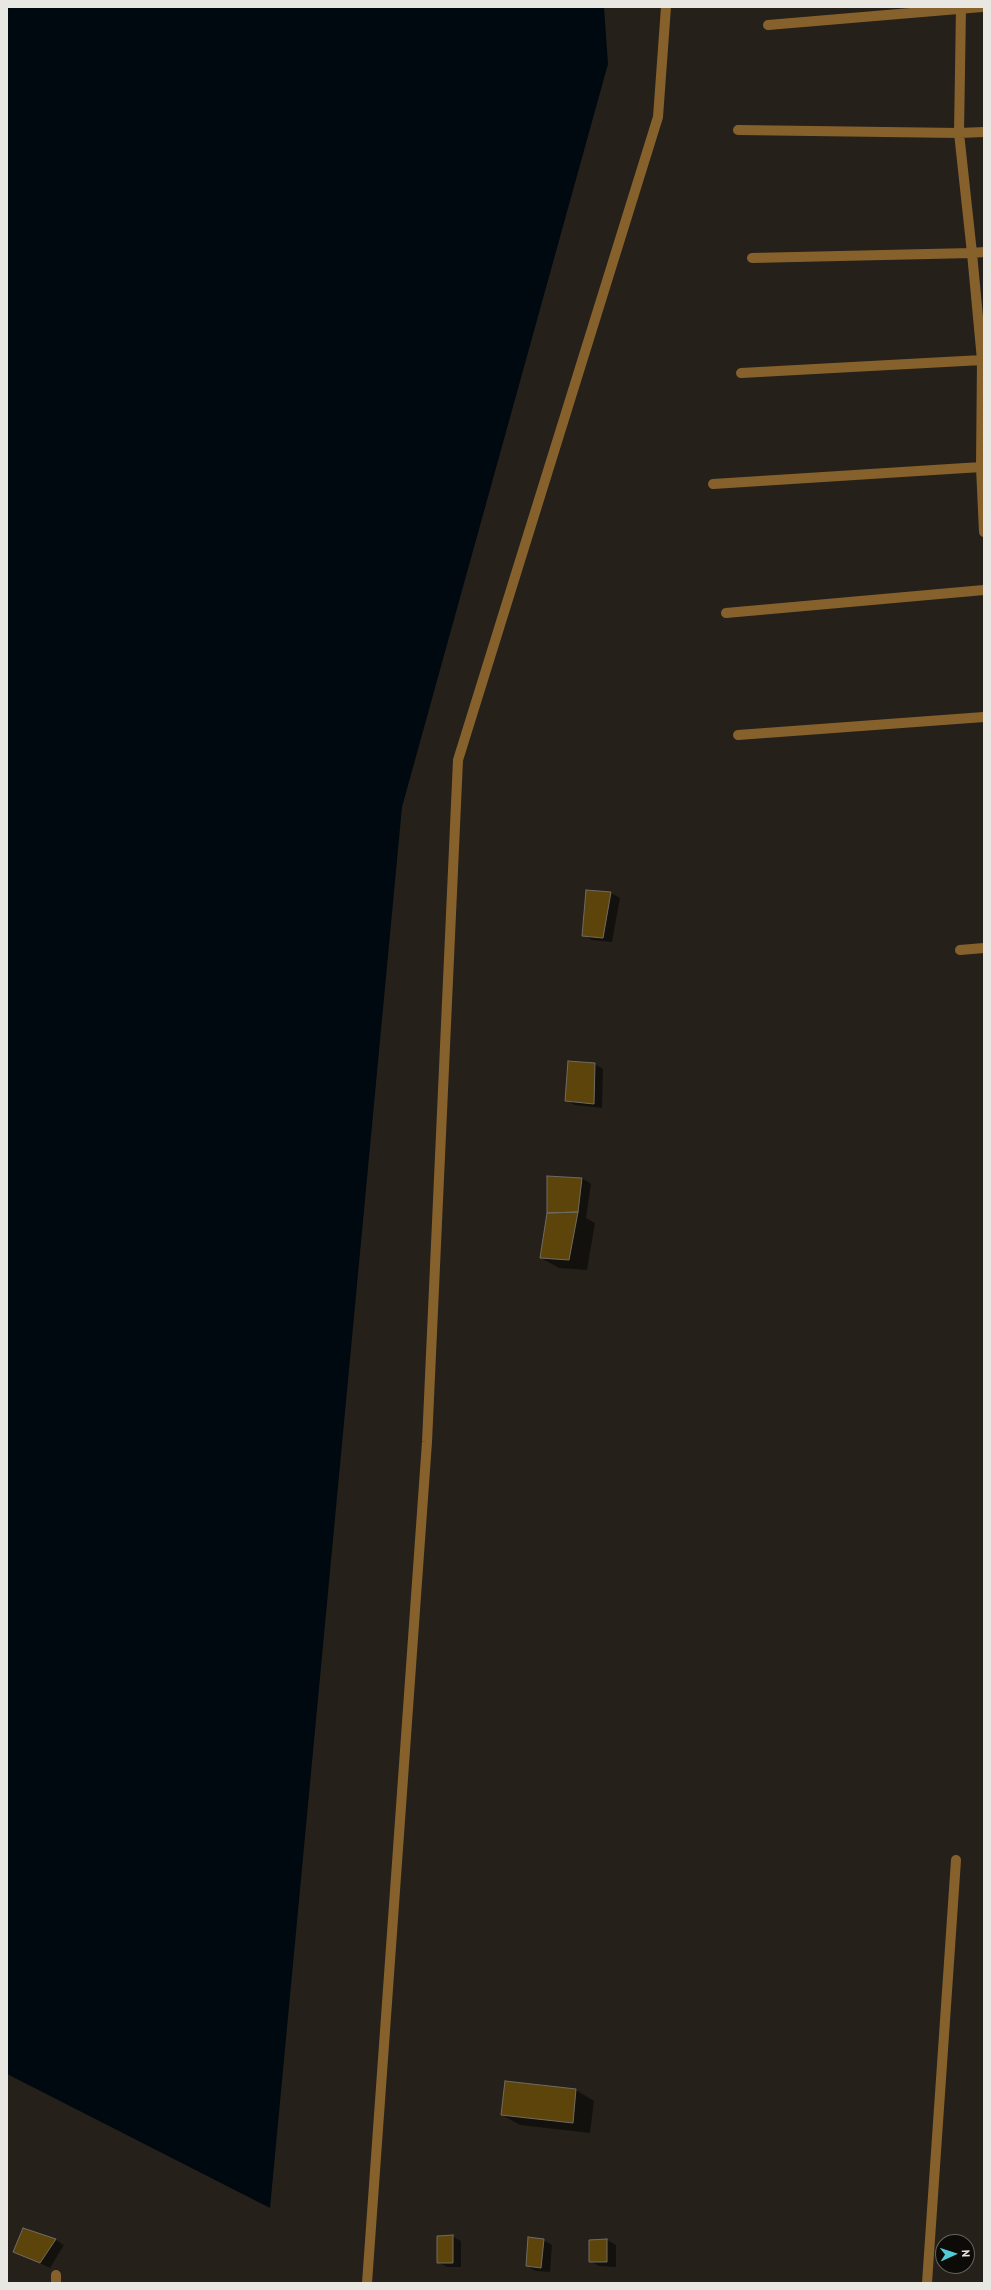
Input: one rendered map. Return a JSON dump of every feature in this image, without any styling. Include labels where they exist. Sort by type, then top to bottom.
[{"type":"street","points":[[367,2283],[427,1442],[458,760],[658,117],[666,7]]},
{"type":"street","points":[[768,25],[982,7]]},
{"type":"street","points":[[960,8],[959,134],[983,360],[982,467],[984,532]]},
{"type":"street","points":[[738,130],[959,134],[984,132]]},
{"type":"street","points":[[752,258],[984,252]]},
{"type":"street","points":[[741,373],[983,360]]},
{"type":"street","points":[[713,484],[982,467]]},
{"type":"street","points":[[726,613],[984,590]]},
{"type":"street","points":[[738,735],[984,717]]},
{"type":"street","points":[[960,950],[984,948]]},
{"type":"street","points":[[927,2283],[956,1860]]},
{"type":"shaded area","points":[[7,7],[604,7],[608,64],[402,807],[270,2208],[7,2074]]},
{"type":"building","points":[[586,890],[611,892],[603,938],[582,936]]},
{"type":"building","points":[[568,1061],[595,1063],[594,1104],[565,1101]]},
{"type":"building","points":[[547,1176],[582,1178],[578,1212],[547,1213]]},
{"type":"building","points":[[578,1212],[569,1260],[540,1258],[547,1213]]},
{"type":"building","points":[[505,2081],[576,2089],[573,2123],[501,2115]]},
{"type":"building","points":[[23,2228],[56,2239],[40,2263],[13,2252]]},
{"type":"building","points":[[453,2235],[453,2263],[437,2263],[437,2236]]},
{"type":"building","points":[[528,2237],[544,2239],[541,2268],[526,2266]]},
{"type":"building","points":[[607,2239],[607,2262],[589,2262],[589,2240]]}]
